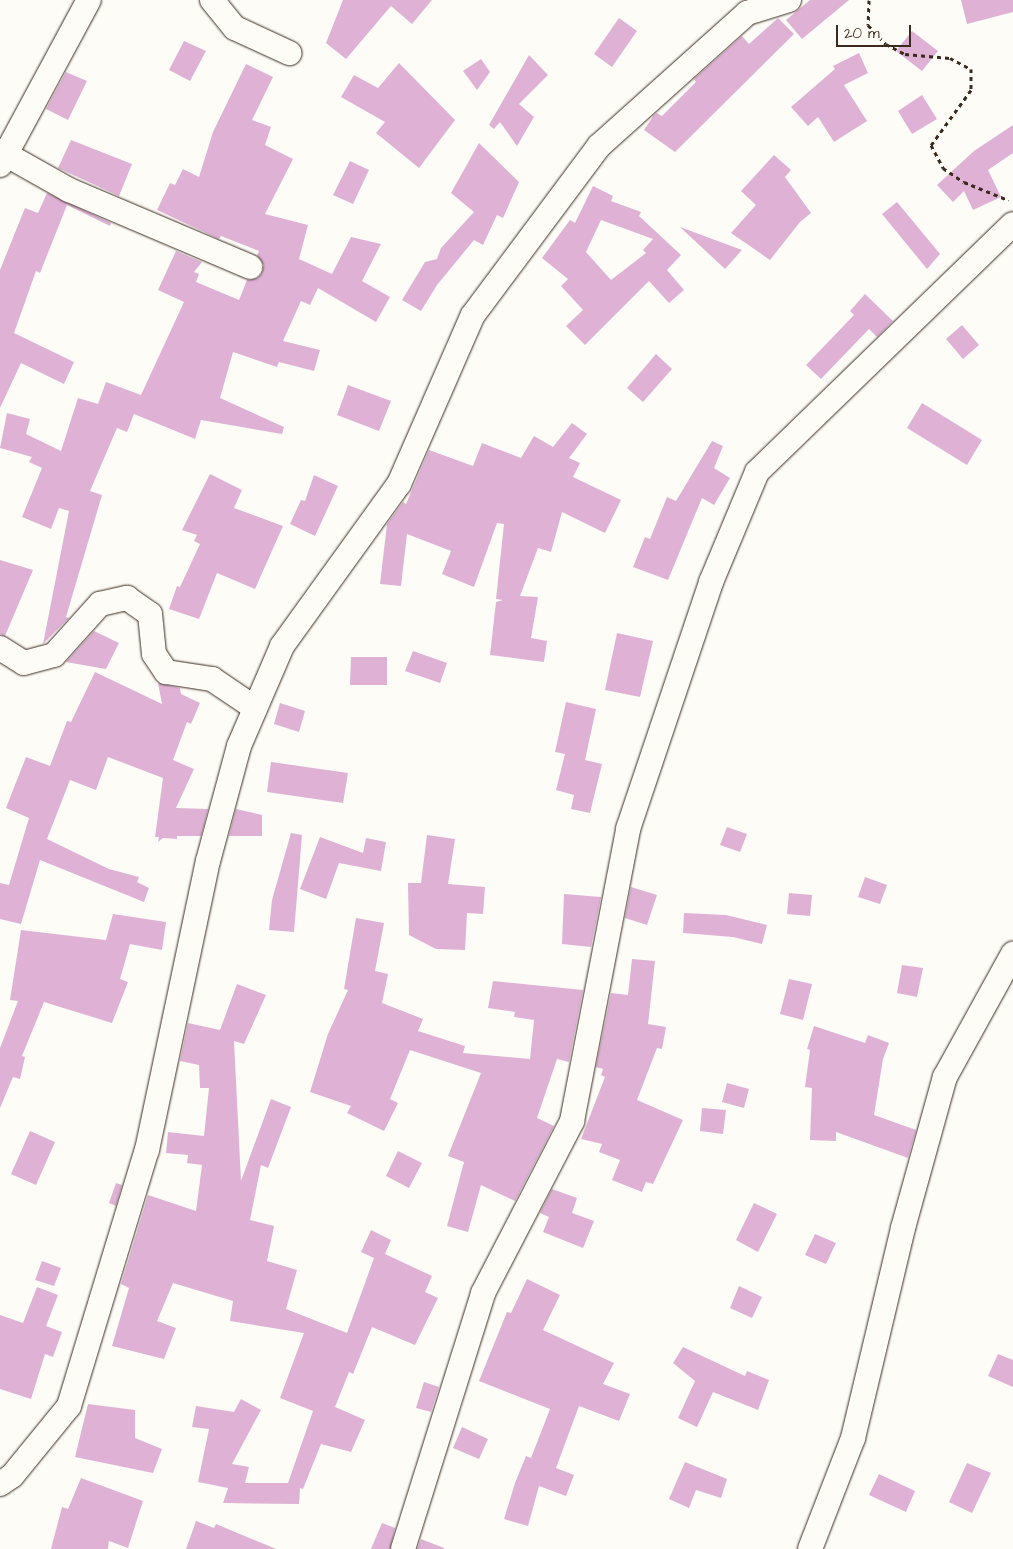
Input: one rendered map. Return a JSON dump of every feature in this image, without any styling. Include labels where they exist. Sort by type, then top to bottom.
[{"type":"street","points":[[89,0],[1,157],[68,190],[250,267]]},
{"type":"street","points":[[212,0],[235,28],[289,53]]},
{"type":"street","points":[[0,1484],[12,1476],[69,1406],[147,1150],[208,861],[239,746],[282,646],[339,562],[399,484],[473,315],[599,146],[748,13],[788,0]]},
{"type":"street","points":[[403,1549],[483,1293],[572,1121],[628,829],[711,582],[757,472],[1013,224]]},
{"type":"street","points":[[0,648],[24,663],[54,655],[100,604],[127,598],[150,614],[154,654],[166,672],[212,679],[256,708]]},
{"type":"street","points":[[810,1549],[853,1438],[903,1228],[945,1076],[1013,954]]},
{"type":"path","points":[[869,0],[868,25],[886,44],[905,54],[950,58],[971,69],[971,90],[930,145],[943,168],[964,182],[1013,202]]},
{"type":"building","points":[[343,0],[432,0],[412,24],[391,6],[346,59],[326,43]]},
{"type":"building","points":[[810,0],[849,0],[802,39],[786,20]]},
{"type":"building","points":[[961,0],[1013,0],[1013,12],[967,24]]},
{"type":"building","points":[[619,18],[637,31],[612,67],[594,54]]},
{"type":"building","points":[[778,18],[794,34],[675,152],[644,130],[654,115],[657,113],[662,116],[696,82],[694,79],[742,36],[749,44]]},
{"type":"building","points":[[912,31],[938,51],[922,71],[896,51]]},
{"type":"building","points":[[184,41],[206,51],[190,81],[169,70]]},
{"type":"building","points":[[859,53],[868,73],[844,85],[867,121],[834,142],[818,117],[808,126],[791,107],[835,69],[833,66]]},
{"type":"building","points":[[529,55],[548,75],[519,104],[534,117],[517,146],[500,122],[494,129],[489,125]]},
{"type":"building","points":[[481,59],[490,72],[477,90],[463,71]]},
{"type":"building","points":[[399,63],[455,120],[419,168],[376,133],[385,122],[341,97],[354,75],[378,88]]},
{"type":"building","points":[[246,64],[273,77],[252,120],[271,127],[265,145],[293,159],[265,214],[308,225],[299,259],[332,274],[351,237],[381,244],[362,281],[390,297],[376,322],[318,288],[310,305],[301,301],[283,341],[320,350],[314,371],[279,362],[277,367],[233,352],[220,398],[284,427],[282,434],[201,420],[195,439],[134,414],[127,432],[117,428],[90,491],[102,495],[66,617],[69,618],[43,644],[69,511],[59,508],[51,529],[22,517],[42,468],[29,462],[32,457],[0,448],[7,413],[30,419],[26,434],[61,451],[78,398],[98,404],[106,382],[141,395],[184,302],[158,290],[176,251],[202,262],[194,272],[199,274],[196,282],[239,300],[247,280],[258,278],[262,273],[264,265],[257,256],[259,251],[221,236],[219,239],[157,210],[170,183],[175,185],[183,169],[199,177],[213,132]]},
{"type":"building","points":[[66,72],[87,81],[68,120],[46,109]]},
{"type":"building","points":[[922,95],[937,119],[912,134],[898,111]]},
{"type":"building","points":[[1013,125],[1013,153],[988,170],[1001,197],[973,210],[964,191],[953,202],[937,185],[974,151]]},
{"type":"building","points":[[71,140],[132,164],[119,196],[58,168]]},
{"type":"building","points":[[479,143],[519,182],[503,218],[497,215],[483,245],[474,240],[437,285],[421,311],[402,300],[425,262],[437,259],[441,248],[474,212],[451,193]]},
{"type":"building","points":[[774,155],[791,170],[785,177],[811,213],[800,222],[770,260],[731,233],[756,205],[741,191]]},
{"type":"building","points":[[350,161],[369,170],[353,204],[333,195]]},
{"type":"building","points":[[593,186],[613,196],[611,201],[641,212],[639,216],[681,255],[667,270],[684,290],[669,303],[649,281],[585,345],[566,326],[583,310],[561,286],[568,279],[542,258],[570,220],[575,223]],"holes":[[[601,220],[653,239],[643,250],[646,253],[611,280],[586,252]]]},
{"type":"building","points":[[47,193],[111,223],[110,226],[67,205],[40,273],[36,271],[14,333],[74,362],[64,384],[21,363],[0,408],[0,270],[25,208],[38,213]]},
{"type":"building","points":[[897,202],[940,254],[927,269],[882,214]]},
{"type":"building","points":[[680,227],[742,250],[725,269]]},
{"type":"building","points":[[865,294],[893,321],[877,337],[869,329],[821,379],[806,365],[854,315],[850,311]]},
{"type":"building","points":[[962,325],[979,345],[963,359],[946,339]]},
{"type":"building","points":[[656,354],[672,369],[643,402],[627,388]]},
{"type":"building","points":[[348,385],[391,401],[379,431],[337,415]]},
{"type":"building","points":[[922,403],[982,440],[967,465],[907,428]]},
{"type":"building","points":[[572,423],[587,434],[569,458],[580,463],[573,477],[621,500],[605,533],[562,512],[551,552],[538,548],[520,596],[538,597],[531,638],[547,641],[544,662],[490,655],[496,602],[503,600],[496,599],[504,524],[497,523],[474,587],[442,574],[451,551],[407,534],[401,586],[380,584],[387,524],[403,502],[406,504],[429,450],[473,466],[482,443],[521,458],[534,436],[553,447]]},
{"type":"building","points":[[712,441],[723,446],[714,468],[730,478],[714,505],[702,498],[668,580],[633,567],[645,537],[650,539],[667,497],[676,501]]},
{"type":"building","points":[[210,474],[242,490],[234,508],[283,526],[255,589],[217,573],[199,619],[169,609],[177,586],[180,587],[200,544],[194,541],[197,535],[182,530]]},
{"type":"building","points":[[314,475],[338,486],[315,536],[290,524],[301,500],[305,501]]},
{"type":"building","points":[[0,560],[33,570],[5,636],[0,634]]},
{"type":"building","points":[[94,631],[119,643],[106,669],[66,662]]},
{"type":"building","points":[[617,633],[653,641],[640,697],[605,690]]},
{"type":"building","points":[[413,651],[447,663],[440,683],[405,671]]},
{"type":"building","points":[[351,657],[387,657],[387,685],[350,685]]},
{"type":"building","points":[[95,672],[162,704],[158,683],[180,688],[181,694],[200,703],[191,724],[187,722],[173,760],[194,769],[176,808],[208,809],[201,836],[177,836],[177,839],[163,838],[158,842],[159,837],[155,837],[163,778],[108,757],[96,790],[70,780],[47,839],[109,869],[139,877],[137,882],[149,888],[144,902],[40,860],[21,924],[0,919],[0,883],[9,885],[29,818],[6,808],[26,757],[50,766],[67,721],[71,722]]},
{"type":"building","points":[[566,702],[596,709],[585,760],[602,764],[590,813],[571,809],[574,795],[556,790],[565,754],[555,752]]},
{"type":"building","points":[[280,703],[305,711],[299,732],[274,724]]},
{"type":"building","points":[[271,762],[348,773],[343,803],[267,792]]},
{"type":"building","points":[[236,809],[262,815],[262,836],[229,836]]},
{"type":"building","points":[[727,827],[747,834],[740,852],[720,845]]},
{"type":"building","points":[[291,833],[302,835],[294,932],[269,930],[272,900]]},
{"type":"building","points":[[427,835],[455,839],[448,884],[485,887],[483,914],[467,913],[465,950],[436,949],[409,935],[408,883],[421,883]]},
{"type":"building","points":[[320,837],[363,853],[366,838],[386,842],[381,871],[339,863],[326,899],[300,889]]},
{"type":"building","points":[[865,877],[887,885],[880,904],[858,897]]},
{"type":"building","points":[[631,887],[657,895],[647,925],[625,918]]},
{"type":"building","points":[[789,893],[812,895],[810,916],[787,914]]},
{"type":"building","points":[[564,894],[601,897],[591,947],[562,944]]},
{"type":"building","points":[[684,913],[726,915],[767,925],[762,944],[733,937],[683,933]]},
{"type":"building","points":[[113,914],[166,922],[162,950],[130,944],[120,979],[128,982],[112,1023],[44,1002],[22,1056],[25,1057],[20,1079],[13,1077],[0,1108],[0,1048],[18,1001],[10,1000],[21,930],[106,940]]},
{"type":"building","points":[[356,918],[384,923],[375,971],[388,974],[382,1003],[423,1019],[418,1031],[465,1046],[463,1053],[530,1059],[534,1020],[514,1017],[515,1012],[488,1008],[493,981],[583,990],[569,1062],[557,1059],[537,1118],[554,1126],[515,1201],[481,1185],[468,1232],[447,1226],[464,1162],[448,1156],[481,1073],[410,1050],[390,1099],[398,1103],[384,1131],[347,1113],[351,1106],[310,1092],[328,1034],[348,990],[344,989]]},
{"type":"building","points":[[632,959],[655,961],[648,1024],[666,1027],[662,1049],[657,1048],[637,1100],[683,1120],[653,1184],[646,1182],[642,1192],[612,1180],[620,1160],[599,1152],[602,1144],[581,1139],[605,1077],[601,1075],[603,1069],[596,1067],[611,993],[628,995]]},
{"type":"building","points":[[902,965],[923,968],[917,997],[897,993]]},
{"type":"building","points":[[789,979],[812,984],[803,1020],[780,1014]]},
{"type":"building","points":[[237,984],[266,995],[244,1044],[234,1041],[241,1181],[271,1099],[291,1107],[268,1168],[261,1165],[250,1220],[274,1226],[267,1261],[297,1270],[286,1309],[347,1333],[374,1258],[361,1252],[371,1230],[391,1240],[385,1254],[432,1276],[425,1292],[438,1298],[415,1345],[372,1327],[353,1374],[349,1372],[335,1407],[365,1420],[351,1452],[321,1444],[303,1489],[300,1488],[299,1504],[223,1503],[228,1488],[198,1482],[209,1429],[192,1427],[196,1406],[234,1412],[241,1399],[261,1410],[232,1464],[249,1467],[245,1483],[288,1483],[313,1411],[280,1398],[304,1333],[230,1321],[233,1301],[173,1283],[157,1321],[176,1328],[164,1359],[112,1346],[129,1288],[121,1284],[148,1195],[196,1211],[202,1165],[187,1163],[188,1155],[166,1153],[168,1132],[204,1136],[209,1088],[200,1088],[199,1065],[180,1061],[188,1023],[220,1030]]},
{"type":"building","points":[[814,1026],[865,1043],[868,1035],[889,1043],[883,1059],[874,1115],[916,1130],[908,1158],[836,1132],[836,1141],[810,1140],[812,1088],[805,1087],[810,1050],[807,1049]]},
{"type":"building","points":[[727,1083],[749,1089],[744,1108],[722,1102]]},
{"type":"building","points":[[702,1108],[726,1110],[723,1134],[700,1131]]},
{"type":"building","points":[[30,1131],[55,1142],[36,1185],[11,1174]]},
{"type":"building","points":[[398,1151],[422,1163],[409,1188],[386,1176]]},
{"type":"building","points":[[116,1183],[122,1185],[116,1206],[109,1203]]},
{"type":"building","points":[[552,1189],[577,1198],[572,1213],[594,1221],[583,1248],[543,1232],[549,1217],[540,1213]]},
{"type":"building","points":[[754,1203],[777,1214],[758,1252],[736,1240]]},
{"type":"building","points":[[815,1234],[836,1243],[826,1264],[805,1255]]},
{"type":"building","points":[[42,1261],[61,1268],[54,1286],[35,1280]]},
{"type":"building","points":[[527,1279],[560,1295],[543,1330],[614,1363],[603,1384],[630,1394],[619,1421],[579,1406],[556,1468],[574,1475],[566,1496],[539,1486],[528,1526],[504,1519],[526,1456],[531,1458],[550,1409],[479,1381],[507,1312],[511,1313]]},
{"type":"building","points":[[739,1286],[762,1297],[752,1318],[730,1308]]},
{"type":"building","points":[[37,1287],[58,1295],[46,1326],[62,1332],[53,1357],[45,1354],[31,1399],[0,1389],[0,1315],[23,1323]]},
{"type":"building","points":[[683,1347],[745,1376],[747,1371],[769,1380],[758,1410],[713,1392],[697,1427],[678,1418],[695,1381],[673,1363]]},
{"type":"building","points":[[998,1354],[1013,1360],[1013,1387],[988,1376]]},
{"type":"building","points":[[424,1382],[439,1387],[431,1412],[416,1408]]},
{"type":"building","points":[[88,1404],[135,1410],[135,1438],[162,1449],[153,1473],[75,1457]]},
{"type":"building","points":[[462,1427],[488,1439],[479,1459],[453,1448]]},
{"type":"building","points":[[685,1462],[727,1479],[721,1498],[696,1490],[689,1508],[669,1499]]},
{"type":"building","points":[[967,1463],[991,1473],[972,1513],[949,1502]]},
{"type":"building","points":[[879,1474],[915,1491],[906,1512],[869,1495]]},
{"type":"building","points":[[81,1478],[143,1501],[128,1548],[109,1541],[108,1549],[51,1549],[62,1507],[68,1509]]},
{"type":"building","points":[[196,1521],[214,1528],[216,1524],[276,1549],[186,1549]]},
{"type":"building","points":[[382,1523],[395,1528],[390,1549],[371,1549]]},
{"type":"building","points":[[421,1539],[444,1548],[444,1549],[417,1549]]}]
